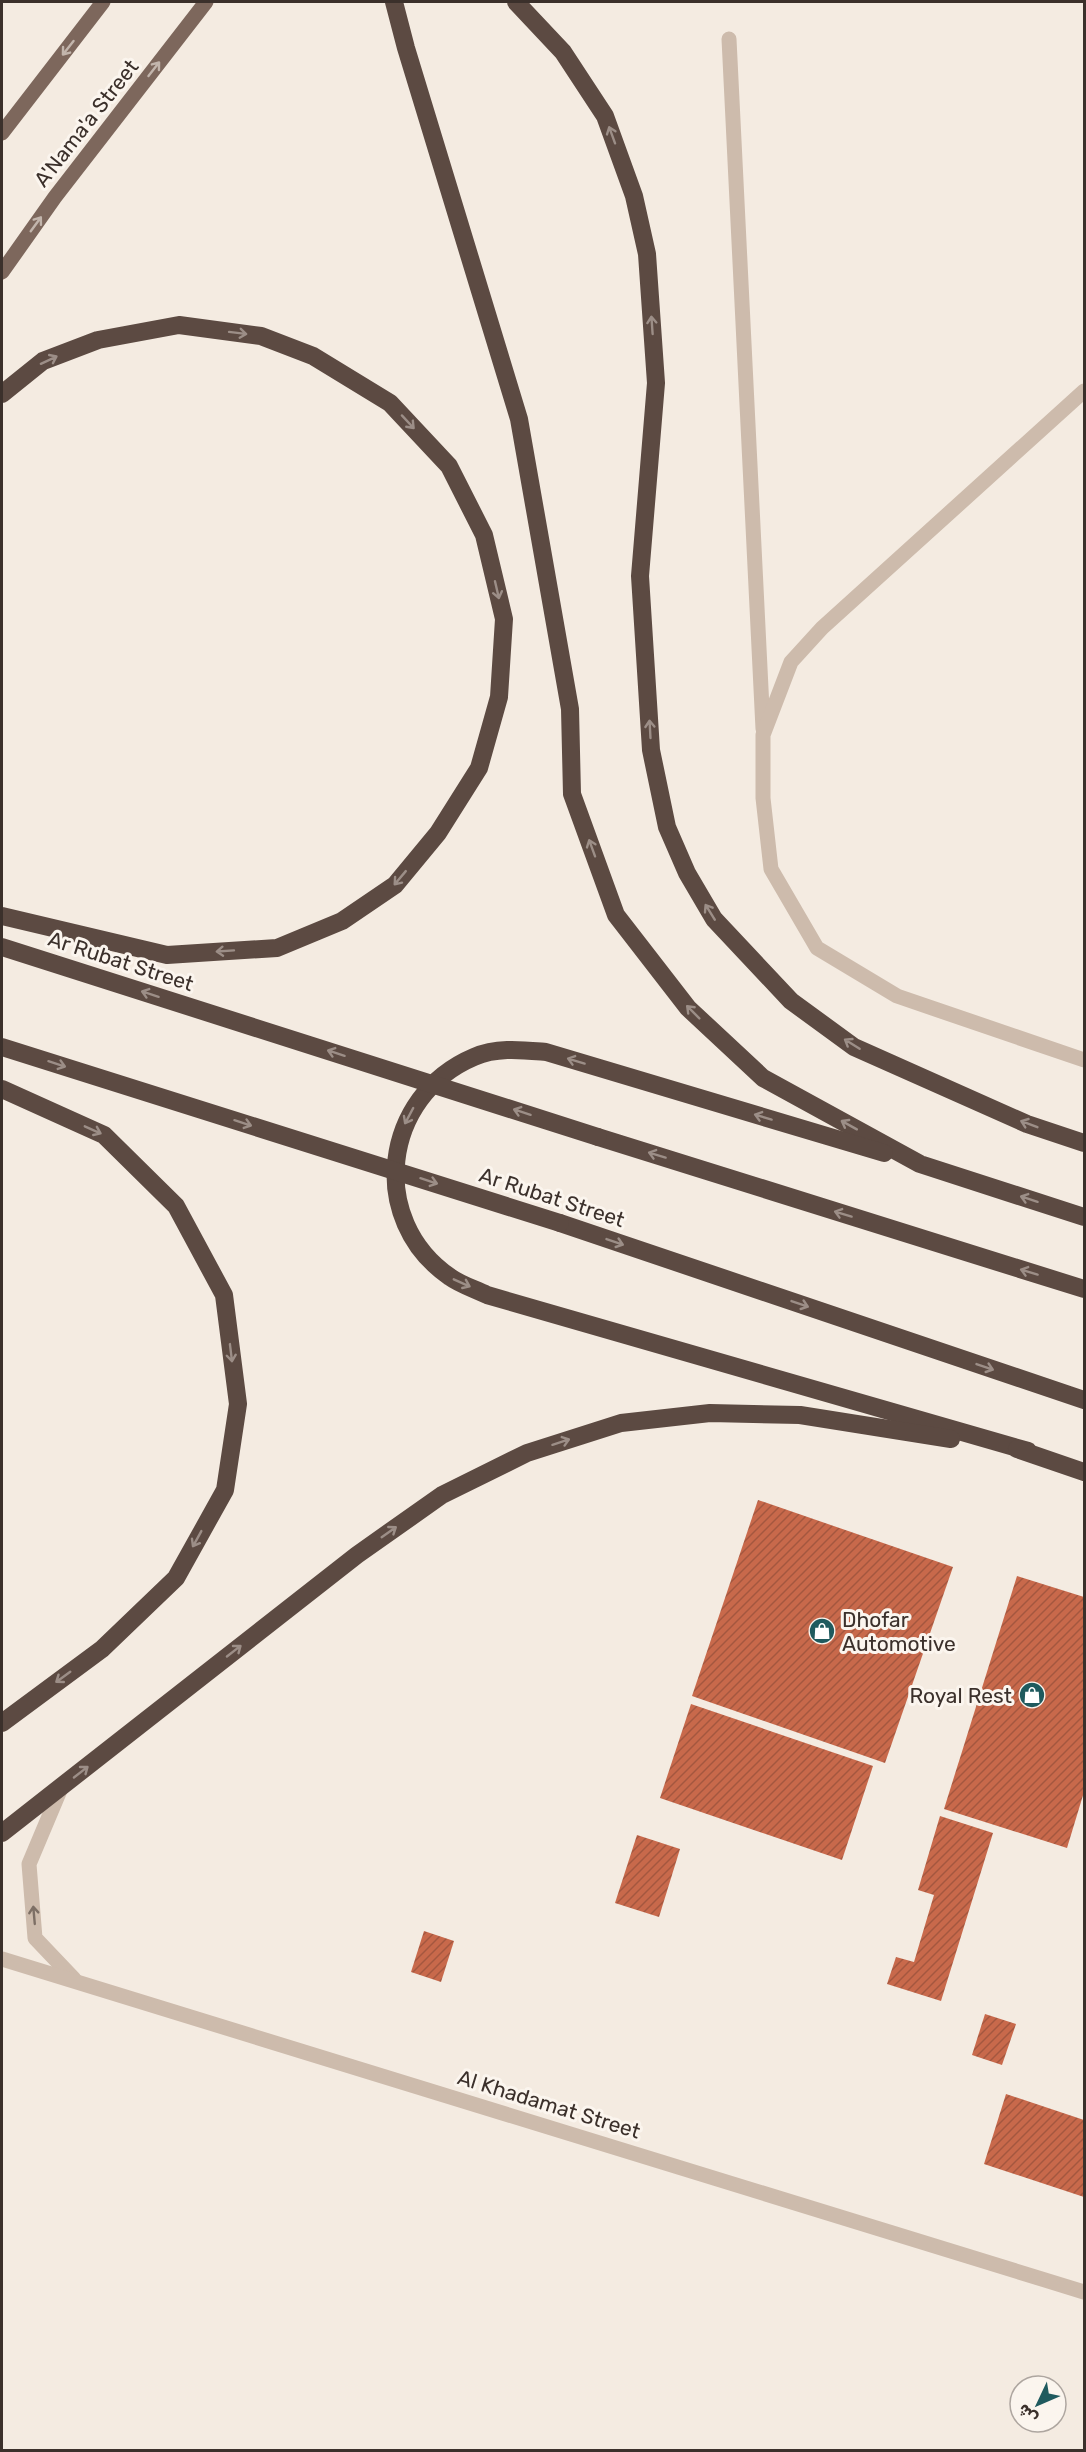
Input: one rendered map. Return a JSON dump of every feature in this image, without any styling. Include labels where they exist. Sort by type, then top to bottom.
[{"type":"highway","points":[[394,2],[519,419],[570,709],[572,794],[616,915],[688,1008],[763,1078],[920,1164]]},
{"type":"highway","points":[[516,2],[563,52],[605,116],[634,196],[647,254],[656,383],[640,576],[650,738],[658,792],[667,827],[687,873],[714,919],[791,1001],[854,1047],[1027,1124],[1084,1143]]},
{"type":"highway","points":[[2,394],[43,362],[98,340],[179,325],[261,336],[314,356],[390,403],[449,465],[484,535],[504,619],[499,697],[479,768],[438,833],[394,885],[342,921],[277,948],[167,955],[2,916]]},
{"type":"highway","name":"Ar Rubat Street","points":[[2,946],[1084,1290]]},
{"type":"highway","name":"Ar Rubat Street","points":[[2,1047],[560,1223],[1084,1400]]},
{"type":"highway","points":[[1084,1217],[920,1164],[546,1052],[510,1048],[475,1056],[443,1074],[418,1100],[401,1132],[394,1172],[401,1213],[420,1249],[450,1278],[488,1294],[1028,1451],[1084,1472]]},
{"type":"highway","points":[[2,1089],[104,1135],[176,1206],[224,1294],[238,1404],[225,1490],[176,1578],[102,1649],[2,1723]]},
{"type":"highway","points":[[2,1833],[357,1555],[442,1495],[527,1453],[621,1423],[710,1413],[800,1415],[1028,1451]]},
{"type":"main road","points":[[2,133],[103,2]]},
{"type":"main road","name":"A'Nama'a Street","points":[[2,272],[55,197],[206,2]]},
{"type":"street","points":[[729,39],[763,735],[763,798],[771,868],[817,948],[897,996],[1084,1060]]},
{"type":"street","points":[[763,735],[791,662],[822,628],[1084,391]]},
{"type":"street","points":[[62,1788],[29,1864],[35,1938],[74,1979]]},
{"type":"street","name":"Al Khadamat Street","points":[[2,1959],[74,1979],[1084,2292]]},
{"type":"building","name":"Dhofar Automotive","points":[[758,1500],[953,1567],[885,1763],[692,1696]]},
{"type":"building","name":"Royal Rest","points":[[1017,1576],[1084,1597],[1084,1792],[1067,1848],[944,1809]]},
{"type":"building","points":[[691,1704],[873,1766],[842,1860],[660,1798]]},
{"type":"building","points":[[940,1816],[993,1833],[941,2001],[887,1984],[896,1957],[914,1962],[934,1895],[918,1890]]},
{"type":"building","points":[[637,1835],[680,1849],[659,1917],[615,1903]]},
{"type":"building","points":[[424,1931],[454,1941],[441,1982],[411,1972]]},
{"type":"building","points":[[985,2014],[1016,2024],[1002,2065],[972,2055]]},
{"type":"building","points":[[1006,2094],[1084,2120],[1084,2197],[984,2164]]},
{"type":"place","name":"Dhofar Automotive","points":[[822,1631]]},
{"type":"place","name":"Royal Rest","points":[[1032,1695]]}]
